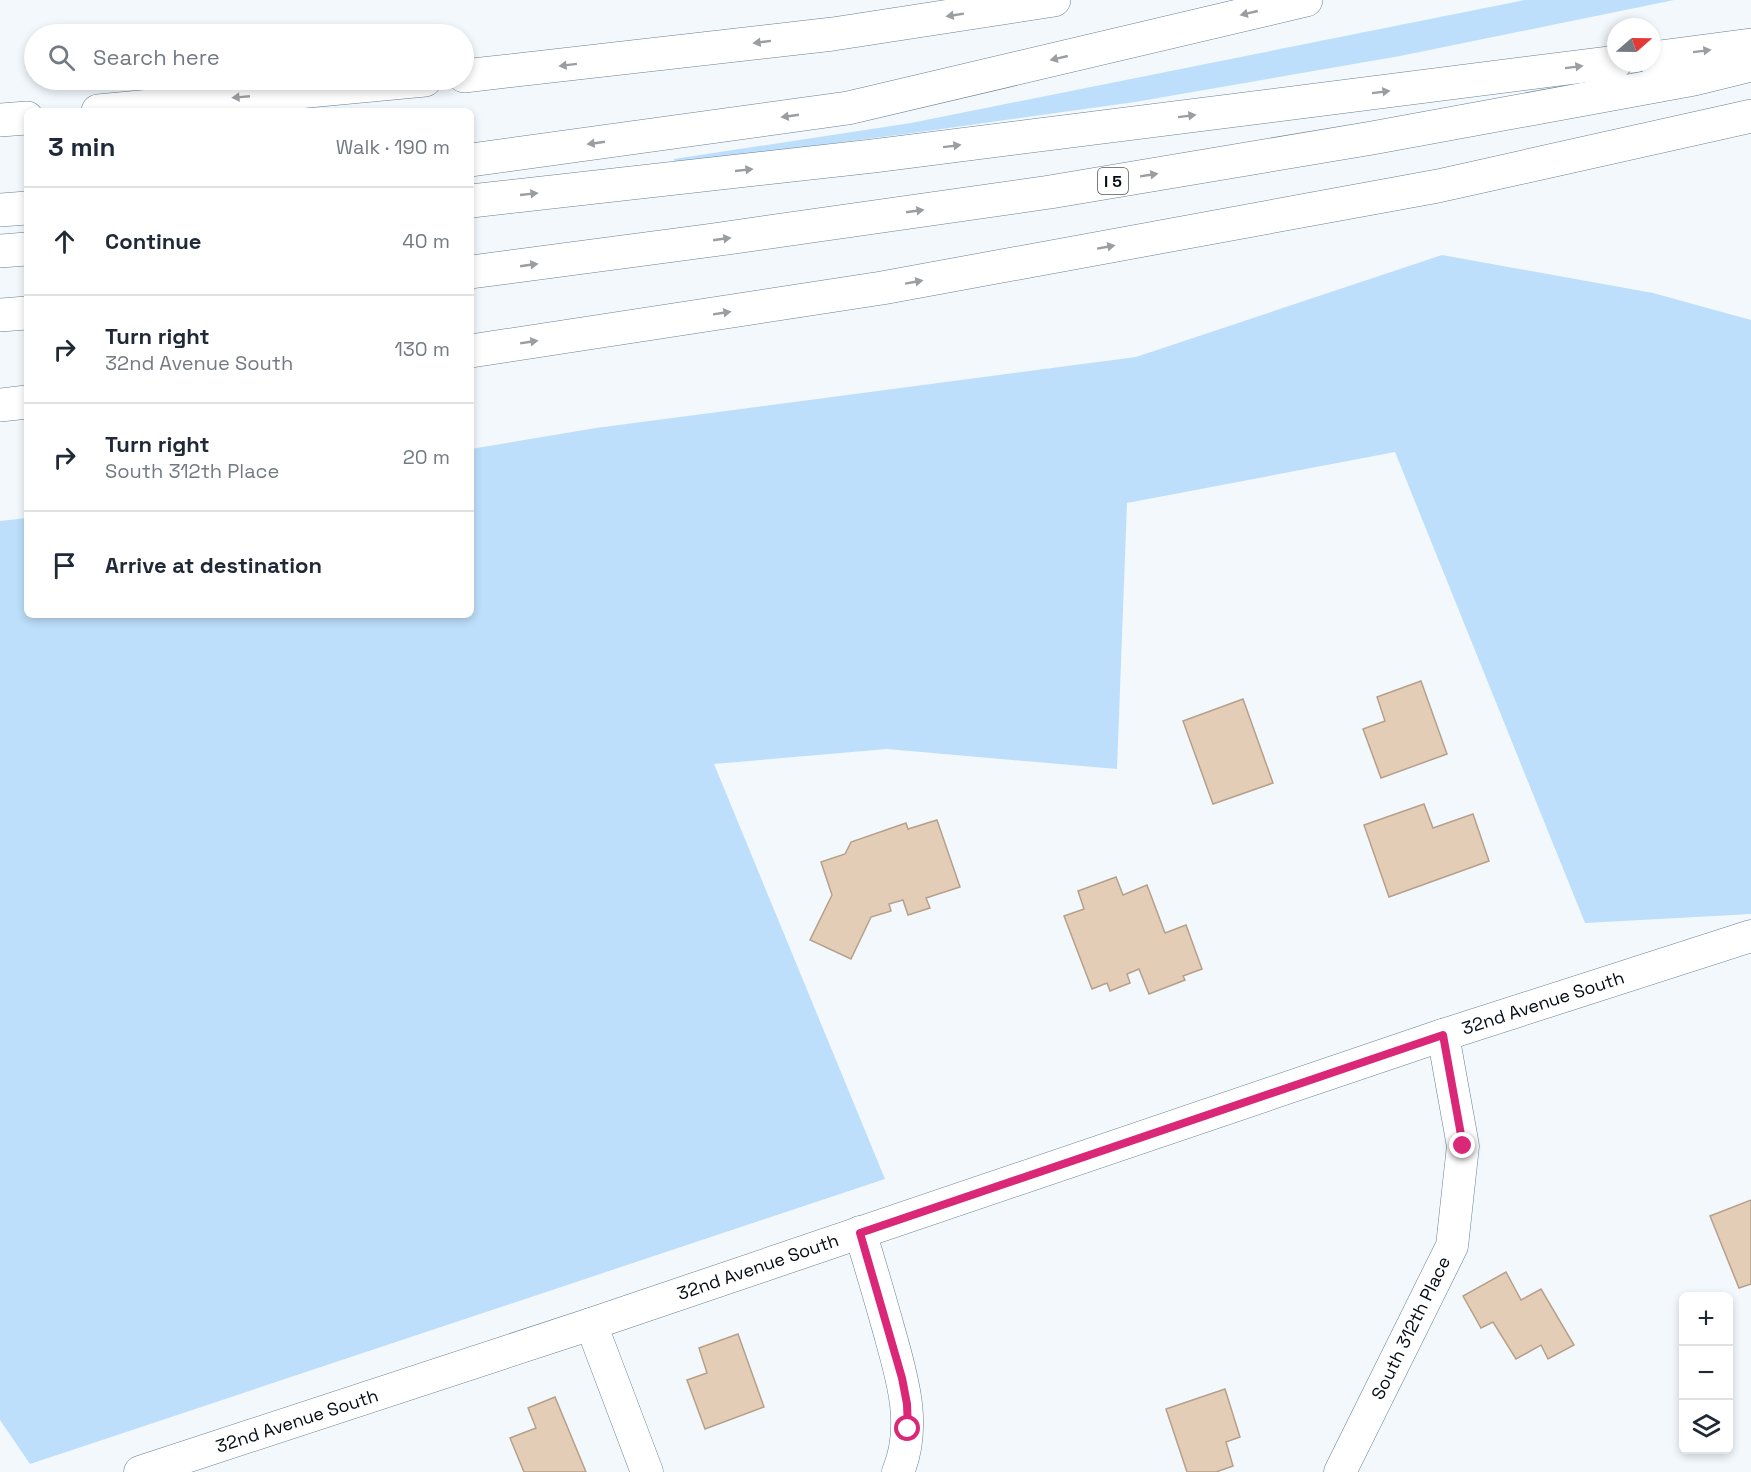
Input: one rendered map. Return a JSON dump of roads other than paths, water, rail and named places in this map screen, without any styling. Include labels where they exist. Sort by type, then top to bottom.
[{"type":"highway","points":[[474,75],[833,34],[1054,0]]},
{"type":"highway","points":[[474,160],[848,108],[1306,0]]},
{"type":"highway","points":[[1661,57],[1751,45]]},
{"type":"highway","points":[[474,201],[873,156],[1607,63]]},
{"type":"highway","name":"I 5","points":[[474,272],[1050,192],[1372,138],[1694,79],[1751,65]]},
{"type":"highway","points":[[130,108],[320,90]]},
{"type":"highway","points":[[474,351],[916,282],[1438,186],[1751,116]]},
{"type":"highway","points":[[0,120],[24,118]]},
{"type":"highway","points":[[0,210],[24,208]]},
{"type":"highway","points":[[0,251],[24,249]]},
{"type":"highway","points":[[0,315],[24,313]]},
{"type":"highway","points":[[0,405],[24,402]]},
{"type":"street","name":"32nd Avenue South","points":[[140,1472],[591,1324],[1443,1035],[1751,936]]},
{"type":"street","name":"South 312th Place","points":[[1340,1472],[1452,1246],[1463,1146],[1443,1035]]},
{"type":"street","points":[[860,1233],[902,1378],[907,1404],[908,1429],[904,1458],[898,1472]]},
{"type":"street","points":[[591,1324],[647,1472]]}]
